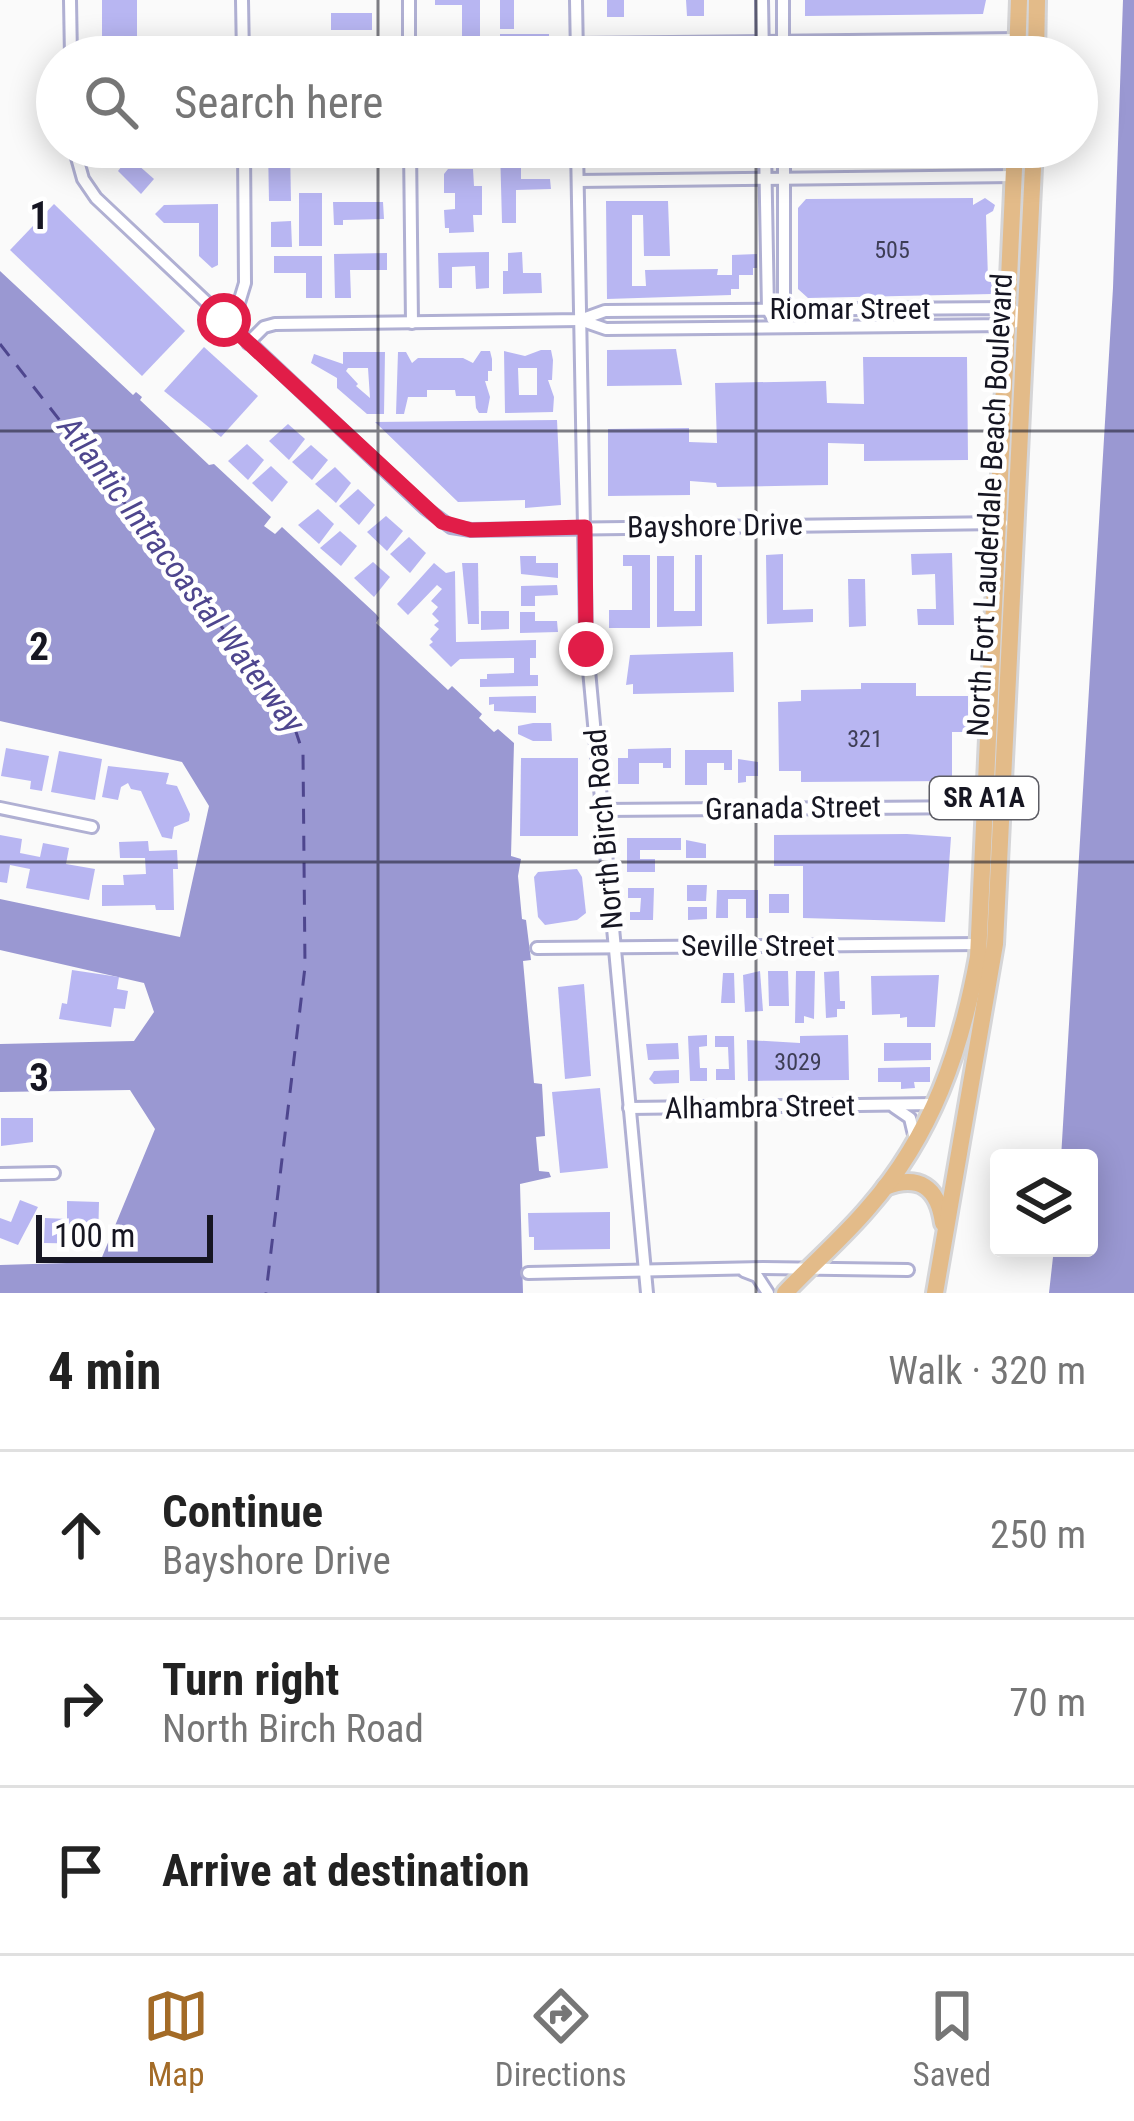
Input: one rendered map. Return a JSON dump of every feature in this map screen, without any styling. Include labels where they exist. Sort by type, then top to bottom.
[{"type":"main road","points":[[1018,36],[1019,0]]},
{"type":"main road","points":[[1036,0],[1036,36]]},
{"type":"main road","name":"North Fort Lauderdale Beach Boulevard","points":[[935,1293],[995,944],[1015,168]]},
{"type":"main road","name":"North Fort Lauderdale Beach Boulevard","points":[[936,1104],[968,1015],[979,944],[983,807],[1028,317],[1033,168]]},
{"type":"main road","name":"SR A1A","points":[[785,1293],[885,1187],[936,1104]]},
{"type":"main road","points":[[885,1187],[910,1180],[927,1186],[940,1207],[944,1235]]},
{"type":"street","points":[[70,0],[71,36]]},
{"type":"street","points":[[242,0],[243,36]]},
{"type":"street","points":[[409,0],[409,36]]},
{"type":"street","points":[[576,0],[577,36]]},
{"type":"street","points":[[762,0],[763,36]]},
{"type":"street","points":[[783,0],[783,36]]},
{"type":"street","name":"Bayshore Drive","points":[[78,168],[96,198],[442,522],[471,530],[1008,524]]},
{"type":"street","points":[[224,320],[238,306],[245,283],[244,168]]},
{"type":"street","points":[[410,168],[412,323]]},
{"type":"street","name":"North Birch Road","points":[[578,168],[586,638],[647,1293]]},
{"type":"street","points":[[766,168],[768,310],[778,328]]},
{"type":"street","points":[[778,328],[785,309],[785,168]]},
{"type":"street","points":[[578,182],[1015,176]]},
{"type":"street","name":"Riomar Street","points":[[248,343],[264,327],[275,324],[580,320],[605,311],[785,309],[1028,317]]},
{"type":"street","name":"Riomar Street","points":[[580,320],[606,329],[778,328],[1009,316]]},
{"type":"street","name":"Granada Street","points":[[602,810],[983,807]]},
{"type":"street","points":[[0,808],[92,827]]},
{"type":"street","name":"Seville Street","points":[[537,948],[979,944]]},
{"type":"street","name":"Alhambra Street","points":[[629,1108],[936,1104]]},
{"type":"street","name":"Alhambra Street","points":[[891,1106],[910,1118],[914,1145]]},
{"type":"street","points":[[0,1174],[54,1173]]},
{"type":"street","points":[[741,1270],[757,1276],[768,1293]]},
{"type":"street","points":[[528,1273],[908,1270]]},
{"type":"water","points":[[1123,0],[1134,0],[1134,1293],[1049,1293],[1053,1257],[1098,1257],[1098,1149],[1062,1149],[1113,288]]},
{"type":"water","name":"Atlantic Intracoastal Waterway","points":[[0,271],[271,517],[264,526],[275,534],[282,527],[376,614],[376,623],[448,690],[452,686],[494,732],[498,729],[514,743],[511,856],[521,859],[522,919],[526,920],[531,960],[523,961],[534,1083],[542,1084],[545,1136],[536,1137],[539,1171],[551,1177],[520,1184],[523,1293],[0,1293],[0,1265],[100,1262],[155,1129],[130,1090],[0,1092],[0,1044],[134,1041],[154,1012],[144,983],[0,950],[0,899],[180,937],[209,806],[182,762],[0,721]]},
{"type":"building","points":[[102,0],[137,0],[137,36],[102,36]]},
{"type":"building","points":[[435,0],[480,0],[480,36],[462,36],[462,5],[435,5]]},
{"type":"building","points":[[500,0],[514,0],[514,29],[500,29]]},
{"type":"building","points":[[607,0],[624,0],[624,17],[607,17]]},
{"type":"building","points":[[686,0],[704,0],[704,16],[687,16]]},
{"type":"building","points":[[805,0],[986,0],[983,14],[805,16]]},
{"type":"building","points":[[331,13],[372,13],[372,30],[331,30]]},
{"type":"building","points":[[500,34],[549,34],[549,36]]},
{"type":"building","points":[[142,168],[154,179],[141,194],[118,171]]},
{"type":"building","points":[[268,168],[290,168],[291,201],[269,201]]},
{"type":"building","points":[[501,168],[521,168],[521,179],[550,179],[551,189],[516,190],[516,223],[502,223]]},
{"type":"building","points":[[448,169],[473,169],[474,186],[482,186],[482,215],[473,215],[474,232],[449,233],[445,228],[444,210],[455,209],[455,193],[444,193]]},
{"type":"building","points":[[299,193],[322,193],[322,246],[299,246]]},
{"type":"building","points":[[973,198],[973,205],[985,198],[995,205],[986,215],[988,279],[996,288],[992,294],[808,298],[798,289],[798,208],[806,199]]},
{"type":"building","points":[[606,201],[668,201],[670,256],[644,256],[643,215],[632,215],[632,286],[646,286],[645,270],[718,269],[717,275],[732,275],[732,255],[757,254],[757,268],[753,275],[739,275],[739,289],[731,289],[731,295],[607,299]]},
{"type":"building","points":[[333,202],[383,202],[384,219],[343,220],[343,225],[334,225]]},
{"type":"building","points":[[54,204],[185,331],[142,376],[10,250]]},
{"type":"building","points":[[218,204],[218,265],[212,268],[199,256],[199,223],[164,223],[155,214],[164,205]]},
{"type":"building","points":[[291,221],[292,247],[271,247],[271,222]]},
{"type":"building","points":[[489,252],[489,288],[476,289],[475,266],[452,267],[452,288],[439,288],[438,253]]},
{"type":"building","points":[[522,252],[523,273],[541,273],[542,293],[503,294],[508,253]]},
{"type":"building","points":[[387,253],[387,270],[350,270],[351,298],[335,298],[334,254]]},
{"type":"building","points":[[274,256],[322,256],[322,298],[306,298],[306,273],[274,273]]},
{"type":"building","points":[[204,347],[258,396],[221,437],[164,391]]},
{"type":"building","points":[[676,349],[682,385],[607,386],[607,350]]},
{"type":"building","points":[[551,350],[552,380],[548,380],[553,412],[505,413],[504,351],[525,356]],"holes":[[[518,368],[537,368],[537,395],[519,395]]]},
{"type":"building","points":[[481,351],[490,351],[492,359],[492,371],[485,381],[490,397],[487,413],[479,413],[475,396],[427,390],[427,397],[408,397],[404,414],[396,414],[398,352],[406,352],[412,363],[418,358],[463,358],[473,363]]},
{"type":"building","points":[[343,352],[385,352],[384,414],[367,414],[337,388],[337,378],[311,363],[314,354],[343,364]],"holes":[[[368,368],[370,398],[346,371]]]},
{"type":"building","points":[[863,357],[967,357],[968,460],[864,461],[864,444],[828,443],[828,485],[717,487],[716,483],[690,481],[690,495],[608,496],[608,429],[689,428],[689,442],[717,443],[715,383],[826,381],[827,403],[864,404]]},
{"type":"building","points":[[557,420],[561,505],[525,508],[525,500],[458,502],[375,422]]},
{"type":"building","points":[[288,424],[305,439],[289,460],[269,441]]},
{"type":"building","points":[[247,444],[264,460],[248,480],[228,461]]},
{"type":"building","points":[[311,445],[328,460],[312,480],[292,462]]},
{"type":"building","points":[[271,466],[288,482],[272,502],[252,483]]},
{"type":"building","points":[[335,467],[351,483],[336,503],[315,484]]},
{"type":"building","points":[[358,489],[375,505],[359,525],[339,506]]},
{"type":"building","points":[[318,509],[334,524],[319,544],[298,525]]},
{"type":"building","points":[[386,516],[403,531],[387,551],[367,532]]},
{"type":"building","points":[[340,531],[357,546],[341,566],[320,548]]},
{"type":"building","points":[[409,537],[426,553],[410,573],[390,554]]},
{"type":"building","points":[[952,553],[954,625],[918,625],[917,609],[936,609],[935,574],[912,575],[911,554]]},
{"type":"building","points":[[783,554],[783,610],[813,609],[813,622],[767,624],[766,555]]},
{"type":"building","points":[[623,555],[650,555],[650,628],[609,628],[609,610],[632,610],[632,566],[623,566]]},
{"type":"building","points":[[695,555],[702,555],[702,626],[657,627],[657,556],[674,556],[674,611],[695,611]]},
{"type":"building","points":[[520,556],[536,556],[536,563],[558,563],[558,578],[521,574]]},
{"type":"building","points":[[373,562],[390,577],[374,597],[354,578]]},
{"type":"building","points":[[434,563],[446,573],[455,571],[456,642],[536,640],[530,675],[538,675],[538,686],[480,687],[480,679],[487,679],[487,674],[514,673],[514,658],[460,659],[451,667],[429,645],[439,629],[432,614],[438,607],[431,601],[442,589],[437,585],[408,615],[397,604]]},
{"type":"building","points":[[462,563],[478,563],[479,624],[468,624]]},
{"type":"building","points":[[848,579],[865,579],[866,626],[849,627]]},
{"type":"building","points":[[557,585],[558,595],[535,596],[535,606],[521,606],[521,586]]},
{"type":"building","points":[[481,611],[509,611],[509,629],[481,630]]},
{"type":"building","points":[[520,612],[535,612],[535,621],[557,621],[558,632],[520,633]]},
{"type":"building","points":[[733,652],[734,692],[633,694],[633,684],[626,685],[630,655]]},
{"type":"building","points":[[861,683],[916,683],[916,696],[968,696],[968,732],[952,732],[952,781],[801,782],[801,771],[779,771],[778,702],[801,701],[801,690],[861,689]]},
{"type":"building","points":[[536,696],[536,713],[494,711],[494,704],[489,705],[489,697]]},
{"type":"building","points":[[551,723],[552,741],[533,741],[518,734],[518,726]]},
{"type":"building","points":[[6,748],[49,756],[42,791],[30,789],[31,781],[1,776]]},
{"type":"building","points":[[671,748],[671,768],[663,768],[663,763],[639,763],[639,784],[618,784],[618,758],[628,758],[628,749]]},
{"type":"building","points":[[685,750],[732,750],[732,770],[724,770],[724,763],[707,763],[707,785],[685,785]]},
{"type":"building","points":[[59,751],[102,759],[95,800],[51,792]]},
{"type":"building","points":[[521,758],[578,758],[578,836],[520,836]]},
{"type":"building","points":[[738,759],[758,762],[758,776],[746,776],[746,782],[738,783]]},
{"type":"building","points":[[108,766],[169,773],[166,784],[177,786],[189,821],[174,827],[172,839],[162,837],[141,791],[128,783],[121,787],[118,800],[102,797]]},
{"type":"building","points":[[0,835],[22,839],[20,853],[40,857],[43,843],[69,848],[66,864],[95,869],[89,900],[26,888],[30,869],[10,865],[7,883],[0,882]]},
{"type":"building","points":[[774,835],[951,837],[945,922],[803,918],[803,866],[774,866]]},
{"type":"building","points":[[627,838],[681,838],[681,850],[640,850],[640,859],[655,859],[655,872],[627,872]]},
{"type":"building","points":[[686,840],[706,844],[706,858],[686,858]]},
{"type":"building","points":[[148,841],[149,851],[177,850],[174,910],[156,910],[155,905],[102,906],[102,885],[124,885],[123,875],[146,874],[145,858],[120,858],[119,842]]},
{"type":"building","points":[[577,869],[586,913],[577,920],[545,925],[538,917],[534,877],[538,872]]},
{"type":"building","points":[[687,885],[707,885],[706,901],[687,901]]},
{"type":"building","points":[[628,888],[654,888],[653,920],[630,920],[630,912],[640,912],[641,898],[628,898]]},
{"type":"building","points":[[717,890],[758,890],[758,918],[746,918],[746,899],[728,899],[728,918],[716,918]]},
{"type":"building","points":[[769,894],[789,894],[789,913],[769,913]]},
{"type":"building","points":[[688,907],[707,907],[707,919],[688,920]]},
{"type":"building","points":[[72,970],[119,977],[117,989],[128,991],[125,1009],[114,1008],[111,1027],[59,1019],[62,1003],[67,1004]]},
{"type":"building","points":[[760,971],[763,1011],[745,1012],[743,975]]},
{"type":"building","points":[[768,971],[788,971],[789,1006],[769,1006]]},
{"type":"building","points":[[796,971],[815,971],[814,1019],[804,1016],[804,1023],[795,1023]]},
{"type":"building","points":[[839,971],[840,1001],[845,1001],[845,1009],[837,1009],[837,1017],[826,1018],[824,972]]},
{"type":"building","points":[[723,973],[734,973],[735,1003],[721,1003]]},
{"type":"building","points":[[939,975],[935,1027],[907,1027],[907,1017],[900,1018],[900,1014],[872,1015],[871,976]]},
{"type":"building","points":[[584,984],[591,1076],[565,1079],[558,987]]},
{"type":"building","points":[[707,1035],[707,1046],[699,1047],[700,1068],[707,1068],[707,1081],[690,1081],[688,1036]]},
{"type":"building","points":[[848,1035],[849,1080],[748,1081],[747,1040],[800,1043],[800,1036]]},
{"type":"building","points":[[715,1036],[734,1036],[735,1080],[716,1080],[716,1069],[729,1069],[728,1047],[715,1047]]},
{"type":"building","points":[[678,1043],[679,1059],[648,1060],[646,1044]]},
{"type":"building","points":[[884,1043],[931,1043],[931,1060],[884,1061]]},
{"type":"building","points":[[930,1067],[930,1082],[914,1082],[915,1088],[901,1089],[901,1082],[878,1082],[878,1068]]},
{"type":"building","points":[[679,1070],[679,1083],[654,1084],[649,1079],[654,1071]]},
{"type":"building","points":[[600,1088],[608,1168],[560,1173],[552,1092]]},
{"type":"building","points":[[1,1118],[33,1118],[33,1142],[1,1146]]},
{"type":"building","points":[[20,1200],[38,1207],[18,1245],[0,1238],[0,1218],[11,1222]]},
{"type":"building","points":[[67,1201],[99,1202],[98,1244],[44,1243],[45,1218],[67,1219]]},
{"type":"building","points":[[610,1212],[610,1249],[534,1250],[528,1213]]},
{"type":"ferry route","points":[[0,344],[290,714],[303,753],[305,967],[266,1293]]},
{"type":"route","points":[[224,320],[442,522],[471,530],[585,527],[586,649]]}]
